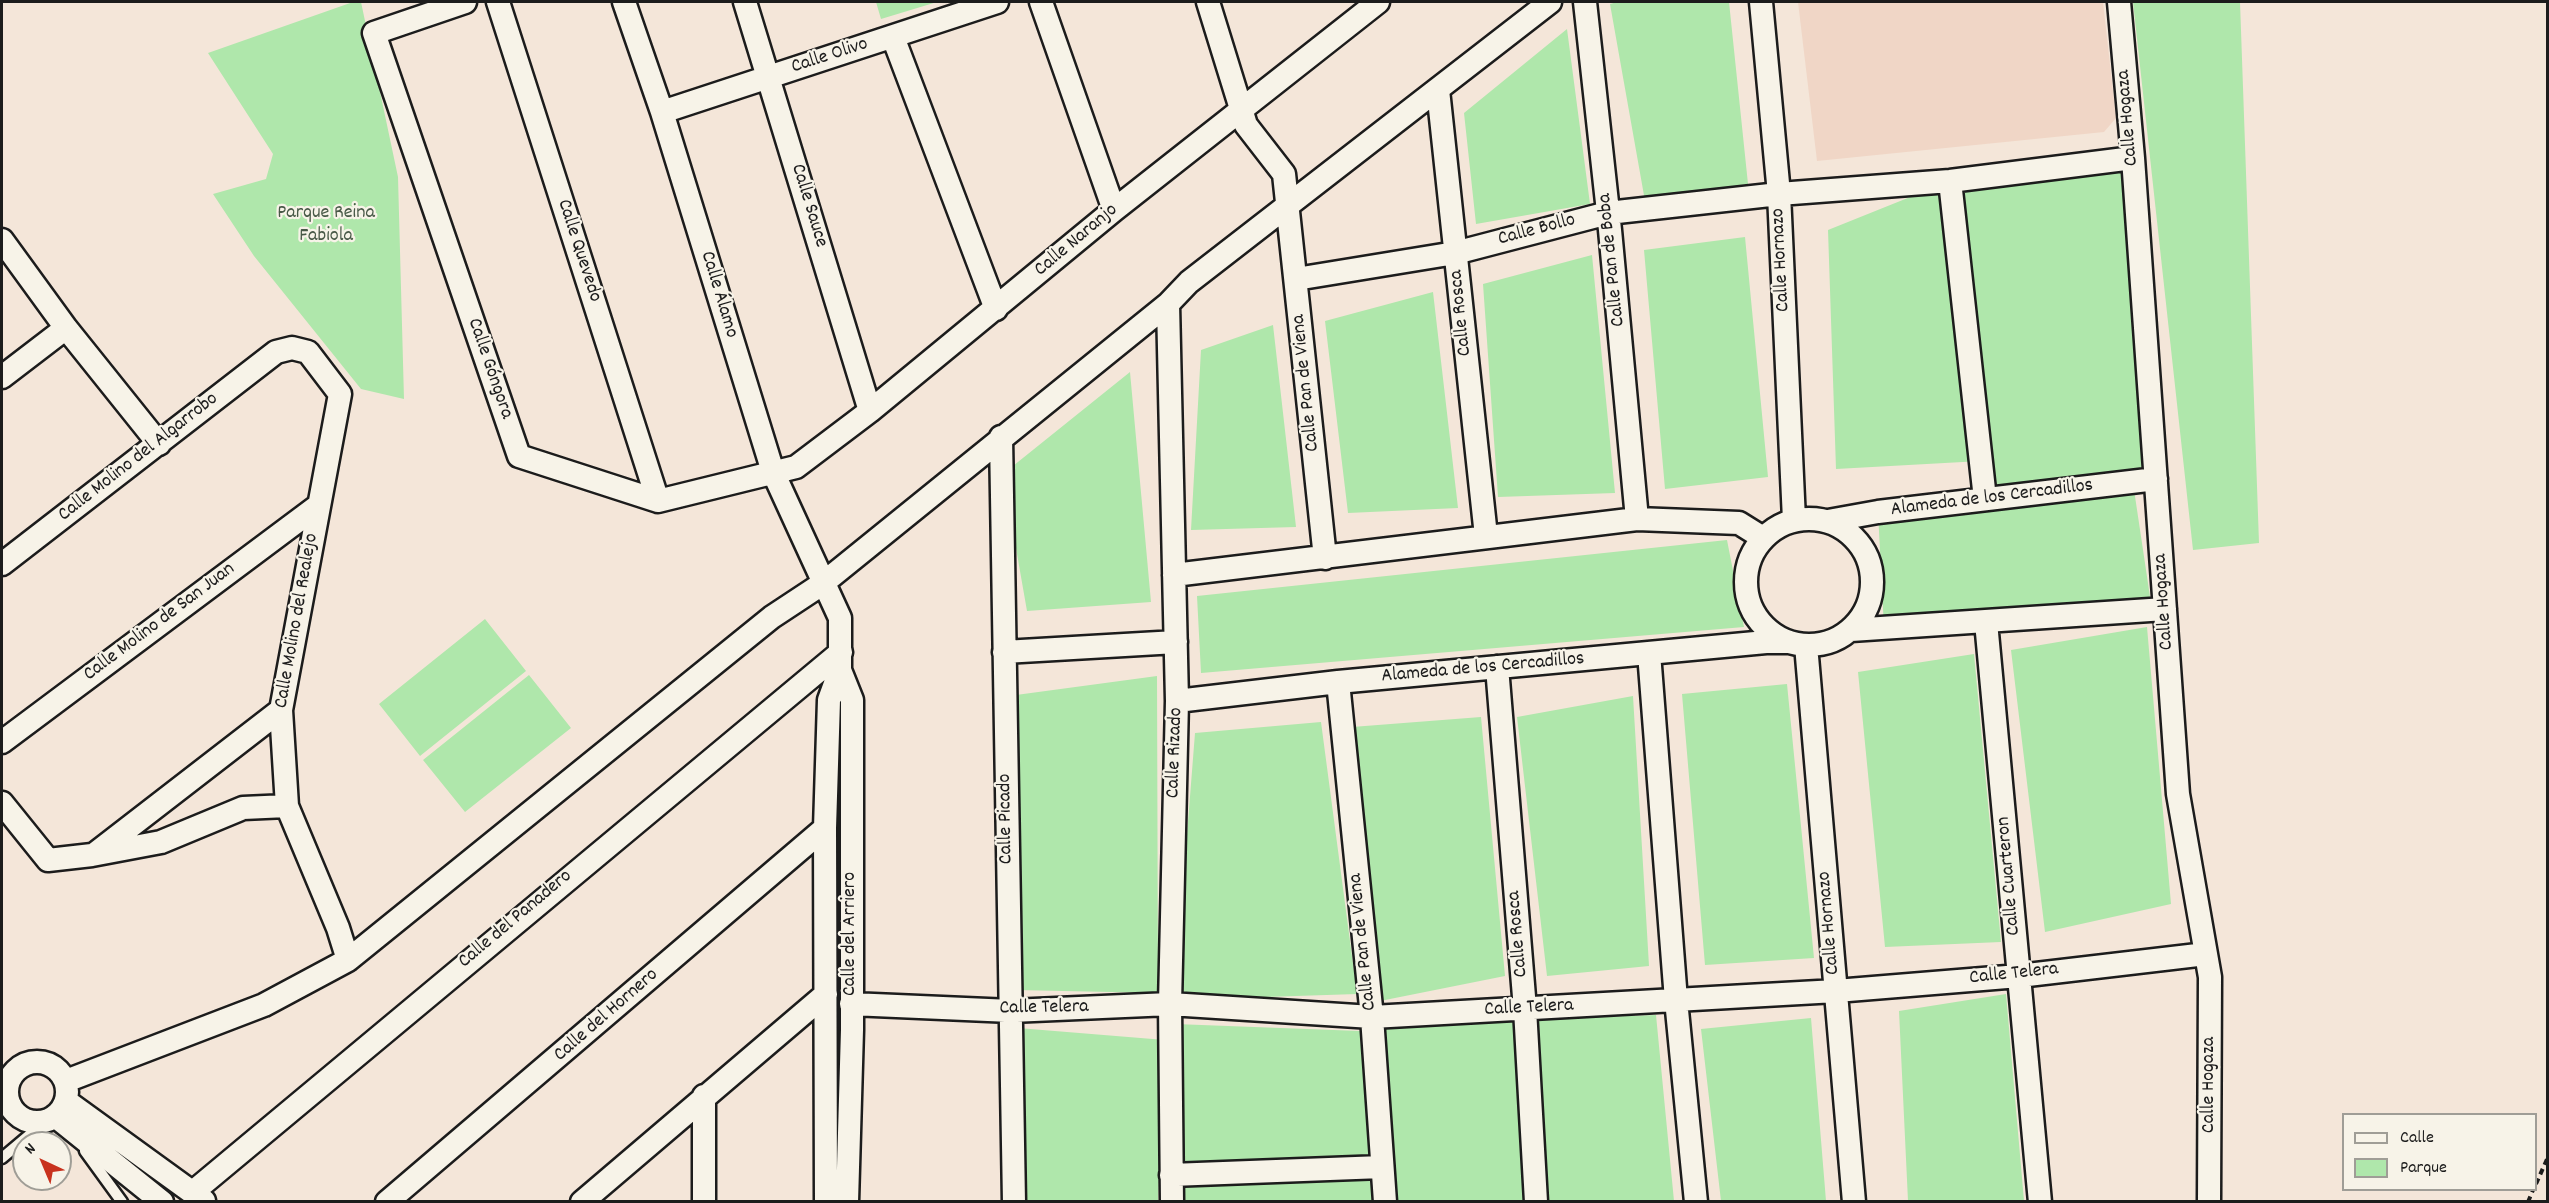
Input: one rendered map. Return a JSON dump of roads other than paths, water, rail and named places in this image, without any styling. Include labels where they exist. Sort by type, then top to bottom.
[{"type":"street","name":"Calle Góngora","points":[[465,2],[374,33],[519,456],[658,501]]},
{"type":"street","name":"Calle Quevedo","points":[[498,2],[658,501]]},
{"type":"street","name":"Calle Álamo","points":[[624,2],[662,112],[773,472],[822,584]]},
{"type":"street","name":"Calle Sauce","points":[[745,2],[770,76],[870,411]]},
{"type":"street","name":"Calle Olivo","points":[[662,112],[997,2]]},
{"type":"street","points":[[1041,2],[1114,210]]},
{"type":"street","name":"Calle Pan de Viena","points":[[1208,2],[1246,125],[1284,174],[1325,558]]},
{"type":"street","name":"Calle Naranjo","points":[[773,472],[796,467],[870,411],[1114,210],[1378,2]]},
{"type":"street","points":[[162,1202],[60,1109],[54,1066],[34,1061],[24,1064],[5,1086],[18,1115],[27,1120],[60,1109],[348,960],[772,617],[822,584],[1168,304],[1190,282],[1550,2]]},
{"type":"street","name":"Calle Pan de Boba","points":[[1585,2],[1637,519]]},
{"type":"street","name":"Calle Hornazo","points":[[1761,2],[1779,194],[1794,520]]},
{"type":"street","name":"Calle Hogaza","points":[[2119,2],[2133,159],[2178,794],[2210,977],[2209,1202]]},
{"type":"street","points":[[893,37],[996,309]]},
{"type":"street","name":"Calle Rosca","points":[[1438,90],[1486,536]]},
{"type":"street","name":"Calle Bollo","points":[[1296,279],[1455,253],[1608,213],[1779,194],[1950,181],[2133,159]]},
{"type":"street","points":[[1950,181],[1986,499]]},
{"type":"street","points":[[2,240],[66,328],[159,444]]},
{"type":"street","name":"Calle Rizado","points":[[1168,304],[1177,700],[1170,1005],[1172,1202]]},
{"type":"street","points":[[2,377],[66,328]]},
{"type":"street","name":"Calle Molino del Realejo","points":[[276,352],[292,348],[308,352],[340,394],[280,710],[287,806],[338,928],[348,960]]},
{"type":"street","name":"Calle Molino del Algarrobo","points":[[2,564],[276,352]]},
{"type":"street","name":"Calle Picado","points":[[1001,437],[1014,1202]]},
{"type":"street","points":[[658,501],[773,472]]},
{"type":"street","name":"Alameda de los Cercadillos","points":[[1828,521],[1878,512],[2156,479]]},
{"type":"street","name":"Calle Molino de San Juan","points":[[2,742],[319,505]]},
{"type":"street","points":[[1806,518],[1828,521],[1855,537],[1863,547],[1871,567],[1872,590],[1865,613],[1851,630],[1828,643],[1797,644],[1771,633],[1755,617],[1748,600],[1746,579],[1748,568],[1751,557],[1763,538],[1774,529],[1794,520],[1806,518]]},
{"type":"street","points":[[1174,575],[1637,519],[1739,523],[1763,538]]},
{"type":"street","name":"Calle del Arriero","points":[[822,584],[840,618],[841,661],[852,700],[848,1202]]},
{"type":"street","points":[[1851,630],[2165,609]]},
{"type":"street","name":"Calle Cuarteron","points":[[1986,622],[2040,1202]]},
{"type":"street","points":[[1004,652],[1176,642]]},
{"type":"street","name":"Calle Hornazo","points":[[1797,644],[1836,991],[1854,1202]]},
{"type":"street","name":"Alameda de los Cercadillos","points":[[1177,700],[1338,682],[1649,653],[1797,644]]},
{"type":"street","points":[[1649,653],[1676,1000],[1696,1202]]},
{"type":"street","name":"Calle del Arriero","points":[[826,1202],[825,828],[829,700],[841,661]]},
{"type":"street","name":"Calle del Panadero","points":[[199,1197],[841,661]]},
{"type":"street","name":"Calle Rosca","points":[[1497,667],[1525,1009],[1536,1202]]},
{"type":"street","name":"Calle Pan de Viena","points":[[1338,682],[1372,1017],[1384,1202]]},
{"type":"street","points":[[92,855],[280,710]]},
{"type":"street","points":[[2,803],[48,860],[92,855],[161,842],[243,808],[287,806]]},
{"type":"street","name":"Calle del Hornero","points":[[387,1202],[825,828]]},
{"type":"street","name":"Calle Telera","points":[[851,1004],[1011,1011],[1170,1005],[1372,1017],[1836,991],[2019,976],[2206,954]]},
{"type":"street","points":[[582,1202],[826,994]]},
{"type":"street","points":[[704,1096],[704,1202]]},
{"type":"street","points":[[60,1109],[199,1197]]},
{"type":"street","points":[[1171,1174],[1382,1167]]},
{"type":"lane","points":[[2,1158],[60,1109],[122,1202]]},
{"type":"park label","name":"Parque Reina Fabiola","points":[[326,226]]}]
